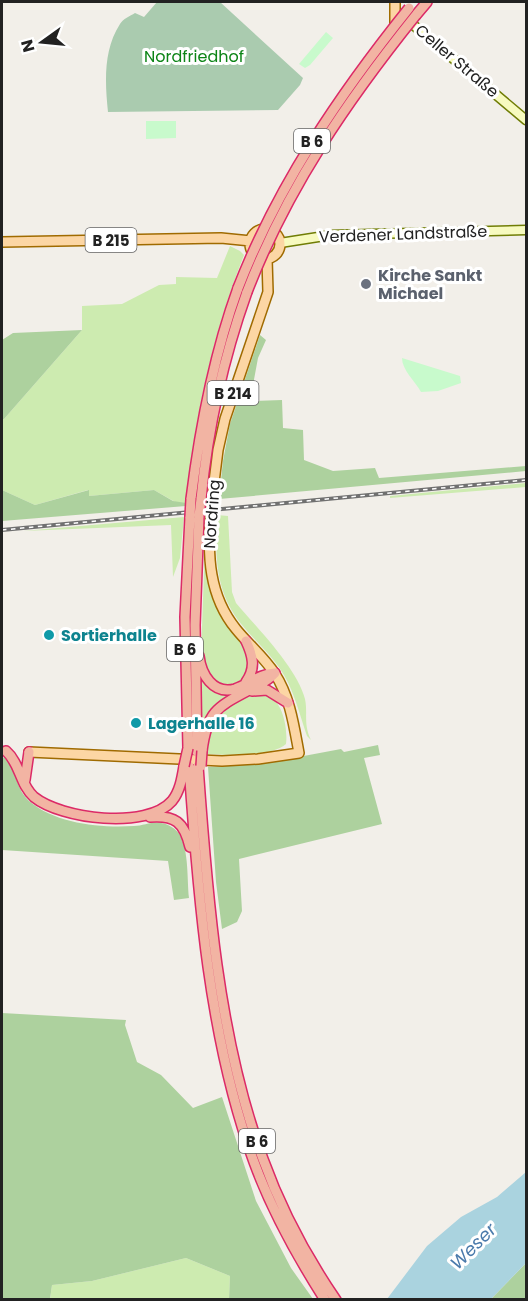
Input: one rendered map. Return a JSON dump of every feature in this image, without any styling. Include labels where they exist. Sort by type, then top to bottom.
[{"type":"highway","name":"B 6","points":[[196,750],[185,617],[204,407],[219,345],[243,290],[316,152],[413,8],[427,2]]},
{"type":"highway","name":"B 6","points":[[194,517],[196,750]]},
{"type":"highway","name":"B 6","points":[[195,625],[200,665],[206,680],[222,689],[246,688],[263,675],[275,673]]},
{"type":"highway","points":[[138,817],[163,808],[172,801],[193,766],[196,750],[215,711],[246,688],[253,669],[251,652],[246,641]]},
{"type":"highway","points":[[246,688],[267,690],[288,704]]},
{"type":"highway","points":[[193,766],[196,750]]},
{"type":"highway","points":[[6,751],[16,763],[29,792],[50,806],[67,812],[104,818],[165,816],[176,820],[185,830],[197,853]]},
{"type":"highway","name":"B 214","points":[[25,782],[29,752]]},
{"type":"highway","name":"B 6","points":[[193,766],[199,778],[197,853],[241,1089],[263,1159],[294,1229],[336,1299]]},
{"type":"highway","name":"B 6","points":[[193,766],[198,883],[217,1014],[242,1126],[269,1200],[303,1266],[325,1299]]},
{"type":"main road","name":"Celler Straße","points":[[387,2],[395,5],[526,120]]},
{"type":"main road","points":[[268,230],[314,147],[386,45],[396,26],[395,5]]},
{"type":"main road","points":[[268,230],[277,235],[280,243],[278,252],[267,259],[254,255],[250,246],[256,233],[268,230]]},
{"type":"main road","name":"Verdener Landstraße","points":[[280,243],[331,235],[526,230]]},
{"type":"main road","name":"B 215","points":[[2,242],[221,238],[251,241]]},
{"type":"main road","name":"Nordring","points":[[29,752],[222,761],[299,753],[288,704],[275,673],[226,615],[214,585],[209,562],[212,498],[218,450],[225,419],[268,292],[267,259]]},
{"type":"green space","name":"Nordfriedhof","points":[[157,2],[220,2],[303,78],[300,85],[278,110],[108,112],[106,67],[114,34],[125,19],[135,13],[144,17]]},
{"type":"green space","points":[[326,32],[333,38],[310,65],[305,68],[299,64]]},
{"type":"green space","points":[[146,121],[176,121],[176,138],[146,139]]},
{"type":"green space","points":[[230,246],[244,255],[223,316],[206,377],[194,439],[186,503],[177,503],[154,490],[89,496],[88,490],[35,505],[2,490],[2,419],[82,330],[82,306],[122,304],[159,285],[176,284],[176,277],[217,278]]},
{"type":"green space","points":[[82,330],[2,419],[2,340],[13,333]]},
{"type":"green space","points":[[260,335],[266,340],[258,358],[250,401],[282,400],[283,428],[303,430],[304,460],[333,471],[375,468],[379,478],[526,466],[526,471],[219,499],[230,424]]},
{"type":"green space","points":[[402,358],[460,376],[461,383],[438,391],[421,392],[406,371]]},
{"type":"green space","points":[[526,483],[526,487],[390,498],[390,496]]},
{"type":"green space","points":[[2,490],[35,505],[89,490],[89,496],[154,490],[173,501],[186,503],[186,506],[2,521]]},
{"type":"green space","points":[[206,515],[208,515],[206,565],[250,657],[247,678],[233,687],[213,683],[201,655]]},
{"type":"green space","points":[[217,515],[228,516],[232,592],[236,603],[294,674],[305,699],[307,729],[311,740],[307,736],[294,697],[280,668],[242,625],[226,600],[217,559]]},
{"type":"green space","points":[[184,517],[180,558],[173,577],[171,525],[23,531]]},
{"type":"green space","points":[[264,676],[210,712],[202,726],[201,677],[208,686],[217,691]]},
{"type":"green space","points":[[250,694],[265,694],[276,702],[285,723],[286,744],[260,753],[207,754],[209,731],[217,716],[230,704]]},
{"type":"green space","points":[[378,745],[380,755],[364,758],[382,824],[239,859],[242,911],[237,922],[222,929],[216,882],[208,767],[261,764],[341,749],[344,752]]},
{"type":"green space","points":[[2,757],[9,760],[25,797],[52,815],[93,825],[134,826],[158,823],[167,824],[174,829],[180,835],[185,849],[189,898],[174,900],[168,861],[2,850]]},
{"type":"green space","points":[[2,1013],[126,1020],[125,1025],[137,1062],[161,1075],[193,1108],[222,1097],[256,1201],[291,1268],[313,1299],[229,1299],[230,1276],[186,1258],[92,1281],[52,1285],[50,1299],[2,1299]]},
{"type":"green space","points":[[186,1258],[230,1276],[229,1299],[50,1300],[52,1285],[92,1281]]},
{"type":"green space","points":[[526,1263],[526,1299],[491,1299]]},
{"type":"water","name":"Weser","points":[[526,1172],[526,1263],[491,1299],[387,1299],[427,1246],[461,1217],[497,1197]]},
{"type":"railway","points":[[2,530],[526,480]]},
{"type":"place","name":"Kirche Sankt Michael","points":[[366,284]]},
{"type":"place","name":"Sortierhalle","points":[[49,635]]},
{"type":"place","name":"Lagerhalle 16","points":[[136,723]]}]
